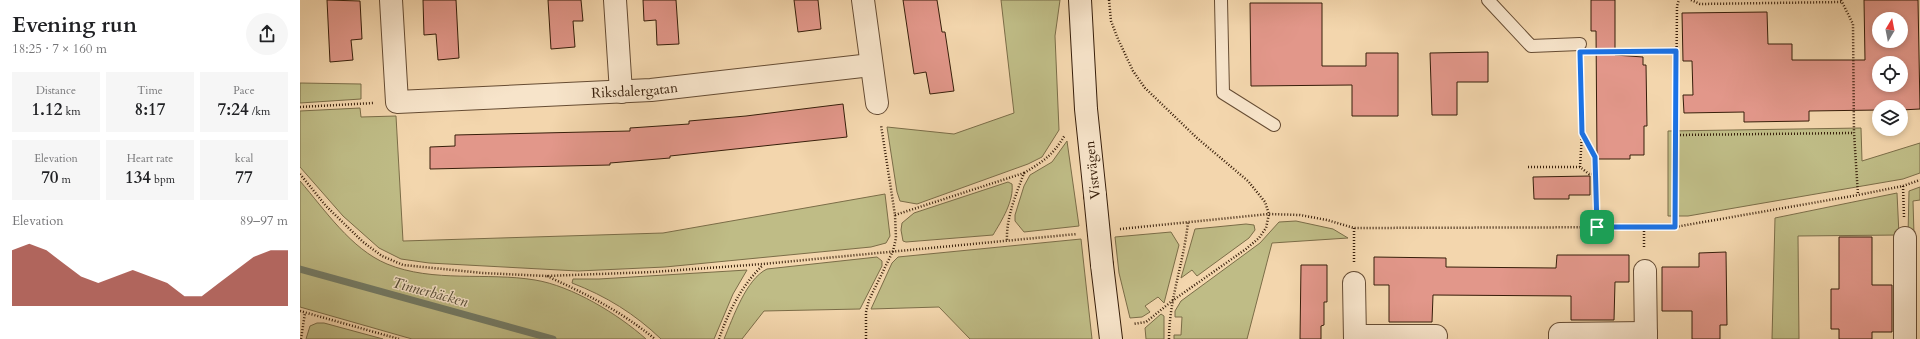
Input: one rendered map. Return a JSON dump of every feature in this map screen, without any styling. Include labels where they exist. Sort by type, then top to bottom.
[{"type":"street","points":[[391,0],[397,102]]},
{"type":"street","points":[[615,0],[621,92]]},
{"type":"street","points":[[863,0],[877,103]]},
{"type":"street","name":"Vistvägen","points":[[1080,0],[1086,109],[1111,339]]},
{"type":"street","name":"Riksdalergatan","points":[[397,102],[621,92],[871,65]]},
{"type":"street","points":[[1905,238],[1913,299],[1905,339]]},
{"type":"street","points":[[1560,339],[1560,334],[1646,336],[1645,271]]},
{"type":"street","points":[[1354,283],[1355,337],[1436,336]]},
{"type":"lane","points":[[1220,0],[1223,93],[1274,125]]},
{"type":"lane","points":[[1488,0],[1531,46],[1580,44]]},
{"type":"path","points":[[1109,0],[1111,20],[1123,50],[1133,71],[1145,88],[1197,138],[1248,181],[1265,202],[1269,214],[1266,228],[1255,242],[1205,280],[1172,301],[1146,322],[1133,324]]},
{"type":"path","points":[[1675,227],[1677,135],[1676,51],[1677,6],[1679,0]]},
{"type":"path","points":[[1691,0],[1700,4],[1842,1],[1853,24],[1854,133],[1858,195]]},
{"type":"path","points":[[1595,52],[1676,51]]},
{"type":"path","points":[[1580,59],[1582,133],[1580,167]]},
{"type":"path","points":[[300,107],[397,102]]},
{"type":"path","points":[[866,339],[866,312],[869,300],[893,251],[896,238],[895,215],[877,103]]},
{"type":"path","points":[[1582,133],[1595,157],[1597,227]]},
{"type":"path","points":[[1677,135],[1854,133]]},
{"type":"path","points":[[895,215],[1024,173],[1056,151],[1065,135]]},
{"type":"path","points":[[1528,167],[1580,167],[1589,174],[1595,174]]},
{"type":"path","points":[[1006,241],[1006,229],[1009,217],[1024,173]]},
{"type":"path","points":[[300,174],[326,206],[364,242],[382,256],[403,265],[483,273],[546,276],[653,272],[763,264],[1082,233]]},
{"type":"path","points":[[1112,230],[1269,214],[1300,215],[1327,220],[1354,228],[1675,227],[1858,195],[1903,186],[1920,180]]},
{"type":"path","points":[[1903,186],[1905,238]]},
{"type":"path","points":[[1169,339],[1172,301],[1186,242],[1188,222]]},
{"type":"path","points":[[1354,228],[1354,283]]},
{"type":"path","points":[[719,339],[736,300],[749,278],[763,264]]},
{"type":"path","points":[[546,276],[599,300],[630,319],[655,339]]},
{"type":"path","points":[[300,311],[399,339]]},
{"type":"path","points":[[301,339],[306,313]]},
{"type":"shaded area","points":[[1001,0],[1060,0],[1055,36],[1059,130],[1042,157],[1028,164],[917,204],[900,201],[897,192],[887,127],[954,134],[1014,113]]},
{"type":"shaded area","points":[[300,83],[361,84],[361,99],[300,103]]},
{"type":"shaded area","points":[[360,108],[361,117],[396,116],[403,241],[663,233],[885,194],[890,236],[886,243],[871,247],[665,267],[578,271],[429,263],[401,259],[379,248],[343,216],[300,167],[300,111]]},
{"type":"shaded area","points":[[1861,128],[1862,161],[1920,143],[1920,173],[1903,179],[1688,216],[1668,216],[1668,131]]},
{"type":"shaded area","points":[[1067,141],[1079,226],[1024,232],[1015,221],[1015,215],[1024,186],[1030,175],[1052,162]]},
{"type":"shaded area","points":[[300,181],[350,239],[362,249],[387,264],[405,270],[423,273],[517,278],[549,283],[564,288],[594,302],[622,320],[646,339],[412,339],[300,307]]},
{"type":"shaded area","points":[[1008,182],[1012,184],[1011,197],[1007,210],[993,235],[903,241],[901,230],[902,223],[914,213]]},
{"type":"shaded area","points":[[1920,187],[1920,200],[1913,201],[1914,235],[1908,235],[1909,191]]},
{"type":"shaded area","points":[[1897,193],[1899,235],[1798,236],[1799,339],[1772,339],[1775,218]]},
{"type":"shaded area","points":[[1296,221],[1333,229],[1348,238],[1272,243],[1247,339],[1174,339],[1174,335],[1181,335],[1182,317],[1175,317],[1175,311],[1181,301],[1260,243],[1279,222]]},
{"type":"shaded area","points":[[1246,224],[1254,225],[1255,230],[1249,238],[1197,276],[1192,270],[1181,278],[1195,229]]},
{"type":"shaded area","points":[[1171,232],[1179,245],[1164,303],[1158,297],[1145,306],[1150,312],[1142,317],[1130,318],[1119,273],[1115,237]]},
{"type":"shaded area","points":[[1081,239],[1092,339],[970,339],[939,307],[871,309],[892,263],[898,257]]},
{"type":"shaded area","points":[[877,257],[882,261],[882,266],[860,309],[764,311],[742,339],[724,339],[736,310],[747,290],[759,274],[767,269]]},
{"type":"shaded area","points":[[747,270],[733,294],[714,339],[661,339],[620,306],[572,283],[573,279],[599,279]]},
{"type":"shaded area","points":[[1161,314],[1164,316],[1164,339],[1146,339],[1145,328]]},
{"type":"shaded area","points":[[317,323],[324,323],[383,339],[306,339],[310,326]]},
{"type":"building","points":[[327,0],[360,1],[362,39],[351,40],[353,60],[330,62]]},
{"type":"building","points":[[423,0],[456,0],[459,58],[438,60],[436,34],[424,35]]},
{"type":"building","points":[[548,0],[581,0],[583,21],[573,21],[575,47],[551,49]]},
{"type":"building","points":[[643,0],[676,0],[679,44],[657,45],[656,20],[644,21]]},
{"type":"building","points":[[794,0],[818,0],[821,29],[798,32]]},
{"type":"building","points":[[903,0],[937,0],[942,32],[945,32],[954,91],[930,94],[926,72],[914,74]]},
{"type":"building","points":[[1591,0],[1615,0],[1615,55],[1643,57],[1643,65],[1646,65],[1647,126],[1644,126],[1644,155],[1630,155],[1630,159],[1597,159],[1596,31],[1591,31]]},
{"type":"building","points":[[1864,0],[1918,0],[1920,109],[1908,110],[1908,100],[1872,100],[1872,110],[1809,111],[1809,121],[1744,122],[1744,112],[1684,113],[1683,95],[1693,95],[1692,61],[1683,61],[1682,13],[1767,12],[1768,44],[1792,44],[1792,60],[1865,60]]},
{"type":"building","points":[[1250,3],[1322,3],[1322,66],[1366,66],[1366,53],[1398,53],[1398,116],[1352,116],[1352,85],[1251,86]]},
{"type":"building","points":[[1488,52],[1488,82],[1457,82],[1457,115],[1432,115],[1430,53]]},
{"type":"building","points":[[843,104],[847,137],[670,156],[670,158],[610,163],[610,165],[430,169],[430,147],[455,146],[455,135],[630,131],[630,128],[689,124],[689,121],[746,116]]},
{"type":"building","points":[[1590,176],[1590,195],[1569,195],[1569,199],[1534,199],[1533,177]]},
{"type":"building","points":[[1839,237],[1872,237],[1872,285],[1892,285],[1892,332],[1872,332],[1872,339],[1839,339],[1839,329],[1831,329],[1831,289],[1839,289]]},
{"type":"building","points":[[1726,252],[1727,325],[1720,325],[1720,339],[1692,339],[1692,311],[1662,311],[1662,267],[1699,267],[1699,253]]},
{"type":"building","points":[[1557,255],[1629,255],[1629,282],[1615,282],[1614,320],[1571,320],[1571,296],[1433,295],[1432,322],[1389,322],[1389,285],[1374,285],[1374,257],[1446,258],[1446,267],[1556,268]]},
{"type":"building","points":[[1301,265],[1327,265],[1327,302],[1324,302],[1324,325],[1321,326],[1321,339],[1300,339]]},
{"type":"waterway","name":"Tinnerbäcken","points":[[300,269],[553,339]]},
{"type":"route","points":[[1676,51],[1677,135],[1675,227],[1597,227],[1595,157],[1582,133],[1580,52],[1676,51]]}]
